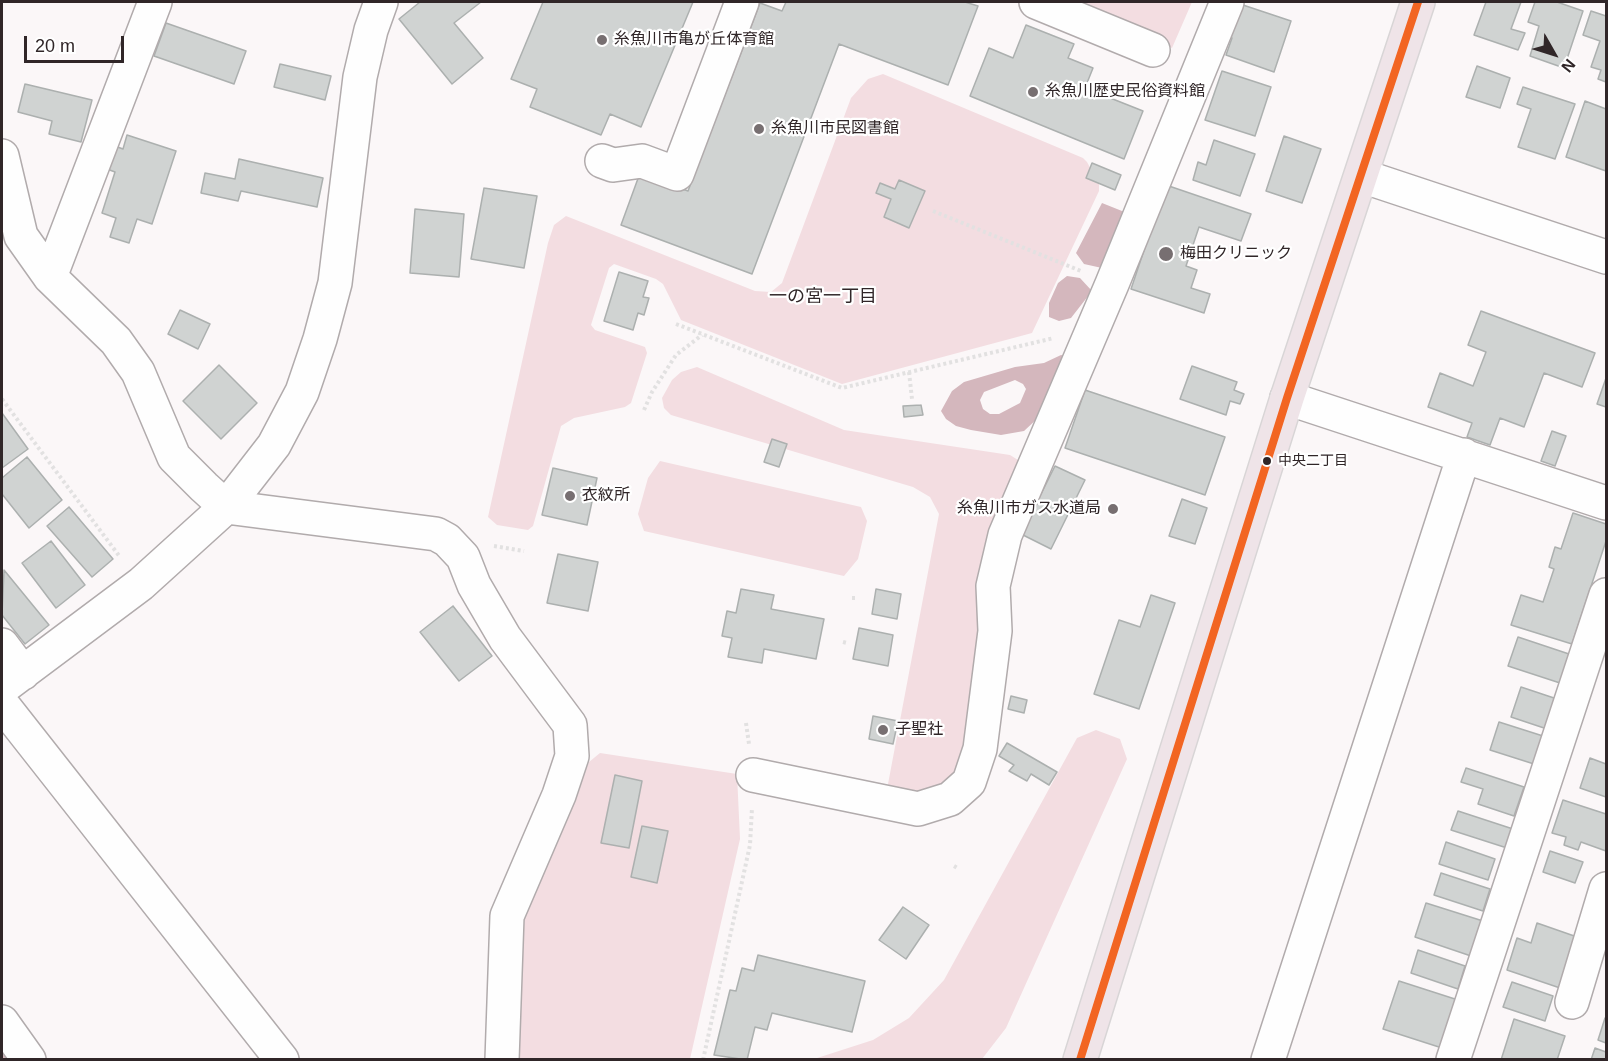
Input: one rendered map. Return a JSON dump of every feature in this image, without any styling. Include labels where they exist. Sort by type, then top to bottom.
[{"type":"main road","points":[[1080,1059],[1287,398],[1418,2]]},
{"type":"street","points":[[50,277],[155,2]]},
{"type":"street","points":[[2,645],[12,681],[141,584],[226,507],[274,445],[302,392],[320,339],[341,250],[360,77],[371,30],[381,2]]},
{"type":"street","points":[[602,161],[613,165],[642,160],[677,174],[742,2]]},
{"type":"street","points":[[1036,2],[1153,50]]},
{"type":"street","points":[[753,775],[918,809],[950,799],[969,782],[980,749],[995,631],[993,586],[1005,535],[1112,284],[1227,2]]},
{"type":"street","points":[[2,156],[21,236],[50,277],[116,341],[138,372],[174,457],[226,507],[436,534],[447,540],[463,557],[474,585],[505,638],[570,725],[572,756],[559,795],[507,916],[502,1059]]},
{"type":"street","points":[[1362,176],[1606,256]]},
{"type":"street","points":[[1287,398],[1606,503]]},
{"type":"street","points":[[1268,1059],[1464,455]]},
{"type":"street","points":[[1453,1059],[1606,594]]},
{"type":"street","points":[[2,704],[282,1059]]},
{"type":"street","points":[[1572,1002],[1605,898]]},
{"type":"street","points":[[2,1022],[29,1059]]},
{"type":"path","points":[[933,211],[1072,267]]},
{"type":"path","points":[[676,324],[842,388],[1041,340]]},
{"type":"path","points":[[644,411],[652,392],[676,355],[703,334]]},
{"type":"path","points":[[909,372],[912,399]]},
{"type":"path","points":[[2,399],[141,584]]},
{"type":"path","points":[[494,546],[524,551]]},
{"type":"path","points":[[703,1059],[750,845],[753,775],[746,723]]},
{"type":"shaded area","points":[[1061,2],[1192,2],[1172,48]]},
{"type":"shaded area","points":[[883,74],[1083,158],[1087,162],[1099,184],[1099,191],[1032,333],[842,384],[681,320],[663,284],[656,279],[614,264],[609,268],[591,325],[595,330],[645,347],[647,353],[631,403],[625,407],[574,418],[561,426],[533,526],[528,530],[497,525],[488,517],[548,243],[554,225],[566,216],[755,291],[771,292],[782,283],[851,98],[868,79]]},
{"type":"shaded area","points":[[1102,203],[1127,213],[1102,268],[1084,264],[1076,253]]},
{"type":"shaded area","points":[[1067,276],[1080,278],[1092,291],[1071,318],[1059,321],[1049,317],[1049,303],[1058,283]]},
{"type":"shaded area","points":[[1061,355],[1067,356],[1039,417],[1024,431],[1001,435],[971,430],[956,426],[946,419],[941,411],[952,391],[964,382],[1015,367],[1044,363]],"holes":[[[1015,380],[1023,384],[1026,389],[1020,403],[999,414],[990,414],[983,409],[980,400],[984,392]]]},
{"type":"shaded area","points":[[697,367],[844,430],[1010,455],[1018,460],[1020,468],[973,726],[954,780],[923,796],[895,795],[888,784],[939,514],[930,497],[913,487],[671,415],[664,408],[662,398],[672,380],[681,372]]},
{"type":"shaded area","points":[[660,461],[861,507],[867,521],[858,559],[844,576],[644,531],[638,514],[648,478]]},
{"type":"shaded area","points":[[1096,730],[1120,739],[1127,759],[1006,1028],[982,1059],[814,1059],[873,1040],[909,1018],[944,980],[1077,738]]},
{"type":"shaded area","points":[[600,753],[737,774],[740,839],[690,1059],[518,1060],[524,918],[589,762]]},
{"type":"building","points":[[420,2],[481,2],[454,23],[483,58],[452,84],[399,19]]},
{"type":"building","name":"糸魚川市亀が丘体育館","points":[[543,2],[693,2],[641,127],[610,114],[601,135],[530,107],[537,89],[511,79]]},
{"type":"building","name":"糸魚川市民図書館","points":[[786,2],[965,2],[978,6],[948,85],[839,44],[752,274],[621,225],[640,173],[688,191],[760,3],[782,11]]},
{"type":"building","points":[[1486,2],[1521,2],[1511,29],[1525,33],[1518,50],[1474,35]]},
{"type":"building","points":[[1535,2],[1557,2],[1583,11],[1564,68],[1530,56],[1539,26],[1528,22]]},
{"type":"building","points":[[1243,5],[1291,21],[1274,72],[1226,55],[1232,38],[1226,37],[1233,15],[1239,17]]},
{"type":"building","points":[[1591,11],[1606,16],[1606,82],[1598,79],[1601,70],[1591,67],[1600,41],[1583,35]]},
{"type":"building","points":[[166,23],[246,51],[234,84],[154,56]]},
{"type":"building","name":"糸魚川歴史民俗資料館","points":[[1026,25],[1074,44],[1068,58],[1093,68],[1085,88],[1143,111],[1124,159],[970,96],[989,48],[1013,58]]},
{"type":"building","points":[[280,64],[331,76],[325,100],[274,87]]},
{"type":"building","points":[[1477,66],[1510,78],[1500,108],[1466,97]]},
{"type":"building","points":[[1222,71],[1271,87],[1255,136],[1205,120]]},
{"type":"building","points":[[25,84],[92,100],[81,142],[49,134],[52,121],[18,112]]},
{"type":"building","points":[[1523,87],[1575,104],[1555,159],[1518,147],[1531,109],[1517,104]]},
{"type":"building","points":[[1585,101],[1606,109],[1606,171],[1566,157]]},
{"type":"building","points":[[127,135],[176,151],[152,224],[137,219],[129,243],[110,237],[116,218],[102,213],[115,172],[107,169],[115,146],[123,149]]},
{"type":"building","points":[[1284,136],[1321,149],[1302,203],[1266,191]]},
{"type":"building","points":[[1214,140],[1255,154],[1240,196],[1193,180],[1198,162],[1206,165]]},
{"type":"building","points":[[239,159],[323,178],[317,207],[241,191],[238,201],[201,193],[205,173],[235,179]]},
{"type":"building","points":[[1092,163],[1121,175],[1115,190],[1086,178]]},
{"type":"building","points":[[899,180],[925,191],[909,228],[884,217],[891,199],[876,193],[880,183],[895,189]]},
{"type":"building","name":"梅田クリニック","points":[[1166,185],[1251,214],[1241,241],[1199,227],[1186,266],[1197,270],[1191,288],[1210,294],[1204,313],[1131,289]]},
{"type":"building","points":[[484,188],[537,196],[524,268],[471,259]]},
{"type":"building","points":[[415,209],[464,214],[459,277],[410,273]]},
{"type":"building","points":[[619,272],[648,281],[643,297],[649,298],[644,315],[638,313],[633,330],[604,321]]},
{"type":"building","points":[[180,310],[210,324],[198,349],[168,334]]},
{"type":"building","points":[[1481,311],[1595,353],[1582,387],[1544,373],[1524,427],[1500,418],[1490,445],[1467,437],[1472,423],[1428,407],[1440,373],[1473,386],[1486,352],[1468,345]]},
{"type":"building","points":[[219,365],[257,403],[221,439],[183,401]]},
{"type":"building","points":[[1192,366],[1237,382],[1234,390],[1244,394],[1240,404],[1230,401],[1226,415],[1180,399]]},
{"type":"building","points":[[1606,378],[1606,407],[1597,404]]},
{"type":"building","points":[[1085,390],[1225,437],[1205,495],[1065,448]]},
{"type":"building","points":[[921,405],[923,415],[904,417],[903,406]]},
{"type":"building","points":[[2,413],[28,449],[2,468]]},
{"type":"building","points":[[1552,431],[1566,436],[1555,466],[1541,461]]},
{"type":"building","points":[[772,439],[787,444],[779,467],[764,462]]},
{"type":"building","points":[[27,457],[62,500],[29,528],[2,494],[2,478]]},
{"type":"building","points":[[1055,466],[1085,480],[1051,549],[1021,534]]},
{"type":"building","name":"衣紋所","points":[[553,468],[597,478],[587,525],[542,515]]},
{"type":"building","points":[[1182,499],[1207,508],[1195,544],[1169,536]]},
{"type":"building","points":[[69,507],[113,559],[92,577],[47,526]]},
{"type":"building","points":[[1573,513],[1606,524],[1606,541],[1572,644],[1511,625],[1521,595],[1543,602],[1554,569],[1549,567],[1555,547],[1561,549]]},
{"type":"building","points":[[51,541],[85,585],[56,608],[22,563]]},
{"type":"building","points":[[558,554],[598,562],[588,611],[547,603]]},
{"type":"building","points":[[4,570],[49,625],[25,644],[2,615]]},
{"type":"building","points":[[741,589],[774,595],[771,609],[824,619],[816,659],[764,649],[762,663],[728,657],[732,638],[722,636],[727,611],[736,613]]},
{"type":"building","points":[[876,589],[901,594],[897,619],[872,614]]},
{"type":"building","points":[[1151,595],[1175,603],[1139,709],[1094,694],[1119,620],[1140,627]]},
{"type":"building","points":[[453,606],[492,656],[459,681],[420,632]]},
{"type":"building","points":[[859,628],[893,635],[888,666],[853,659]]},
{"type":"building","points":[[1518,637],[1569,654],[1560,683],[1508,666]]},
{"type":"building","points":[[1521,687],[1557,699],[1547,729],[1511,717]]},
{"type":"building","points":[[1011,696],[1027,700],[1024,713],[1008,709]]},
{"type":"building","name":"子聖社","points":[[873,716],[898,721],[893,744],[869,739]]},
{"type":"building","points":[[1499,722],[1543,736],[1534,764],[1490,750]]},
{"type":"building","points":[[1007,743],[1057,772],[1049,785],[1031,774],[1027,781],[1009,771],[1014,765],[999,756]]},
{"type":"building","points":[[1590,758],[1606,764],[1606,797],[1580,788]]},
{"type":"building","points":[[1466,768],[1524,787],[1514,816],[1478,804],[1483,789],[1461,782]]},
{"type":"building","points":[[615,775],[642,781],[629,848],[601,843]]},
{"type":"building","points":[[1563,800],[1606,814],[1606,851],[1581,842],[1578,850],[1564,845],[1566,837],[1552,833]]},
{"type":"building","points":[[1458,811],[1513,829],[1507,848],[1451,830]]},
{"type":"building","points":[[642,826],[668,831],[657,883],[631,877]]},
{"type":"building","points":[[1446,842],[1495,859],[1488,880],[1439,864]]},
{"type":"building","points":[[1550,851],[1583,862],[1575,883],[1543,872]]},
{"type":"building","points":[[1441,873],[1490,889],[1483,911],[1434,895]]},
{"type":"building","points":[[1426,903],[1483,921],[1471,956],[1415,937]]},
{"type":"building","points":[[903,907],[929,925],[906,959],[879,940]]},
{"type":"building","points":[[1537,923],[1580,938],[1563,989],[1507,970],[1517,938],[1531,943]]},
{"type":"building","points":[[1418,950],[1465,966],[1458,989],[1411,973]]},
{"type":"building","points":[[758,955],[865,981],[852,1032],[772,1013],[767,1030],[755,1027],[747,1060],[714,1055],[730,990],[736,991],[742,968],[754,971]]},
{"type":"building","points":[[1399,981],[1458,1000],[1442,1048],[1383,1029]]},
{"type":"building","points":[[1512,982],[1553,996],[1545,1021],[1503,1007]]},
{"type":"building","points":[[1606,1018],[1606,1043],[1598,1040]]},
{"type":"building","points":[[1514,1019],[1565,1036],[1557,1060],[1501,1060]]},
{"type":"building","points":[[1595,1048],[1606,1052],[1606,1060],[1591,1060]]},
{"type":"waterway","points":[[2,1055],[5,1060]]},
{"type":"transit line","points":[[1080,1060],[1287,398],[1418,2]]},
{"type":"place","name":"糸魚川市亀が丘体育館","points":[[602,40]]},
{"type":"place","name":"糸魚川歴史民俗資料館","points":[[1033,92]]},
{"type":"place","name":"糸魚川市民図書館","points":[[759,129]]},
{"type":"place","name":"梅田クリニック","points":[[1166,254]]},
{"type":"place","name":"中央二丁目","points":[[1267,461]]},
{"type":"place","name":"衣紋所","points":[[570,496]]},
{"type":"place","name":"糸魚川市ガス水道局","points":[[1113,509]]},
{"type":"place","name":"子聖社","points":[[883,730]]},
{"type":"district","name":"一の宮一丁目","points":[[823,297]]}]
